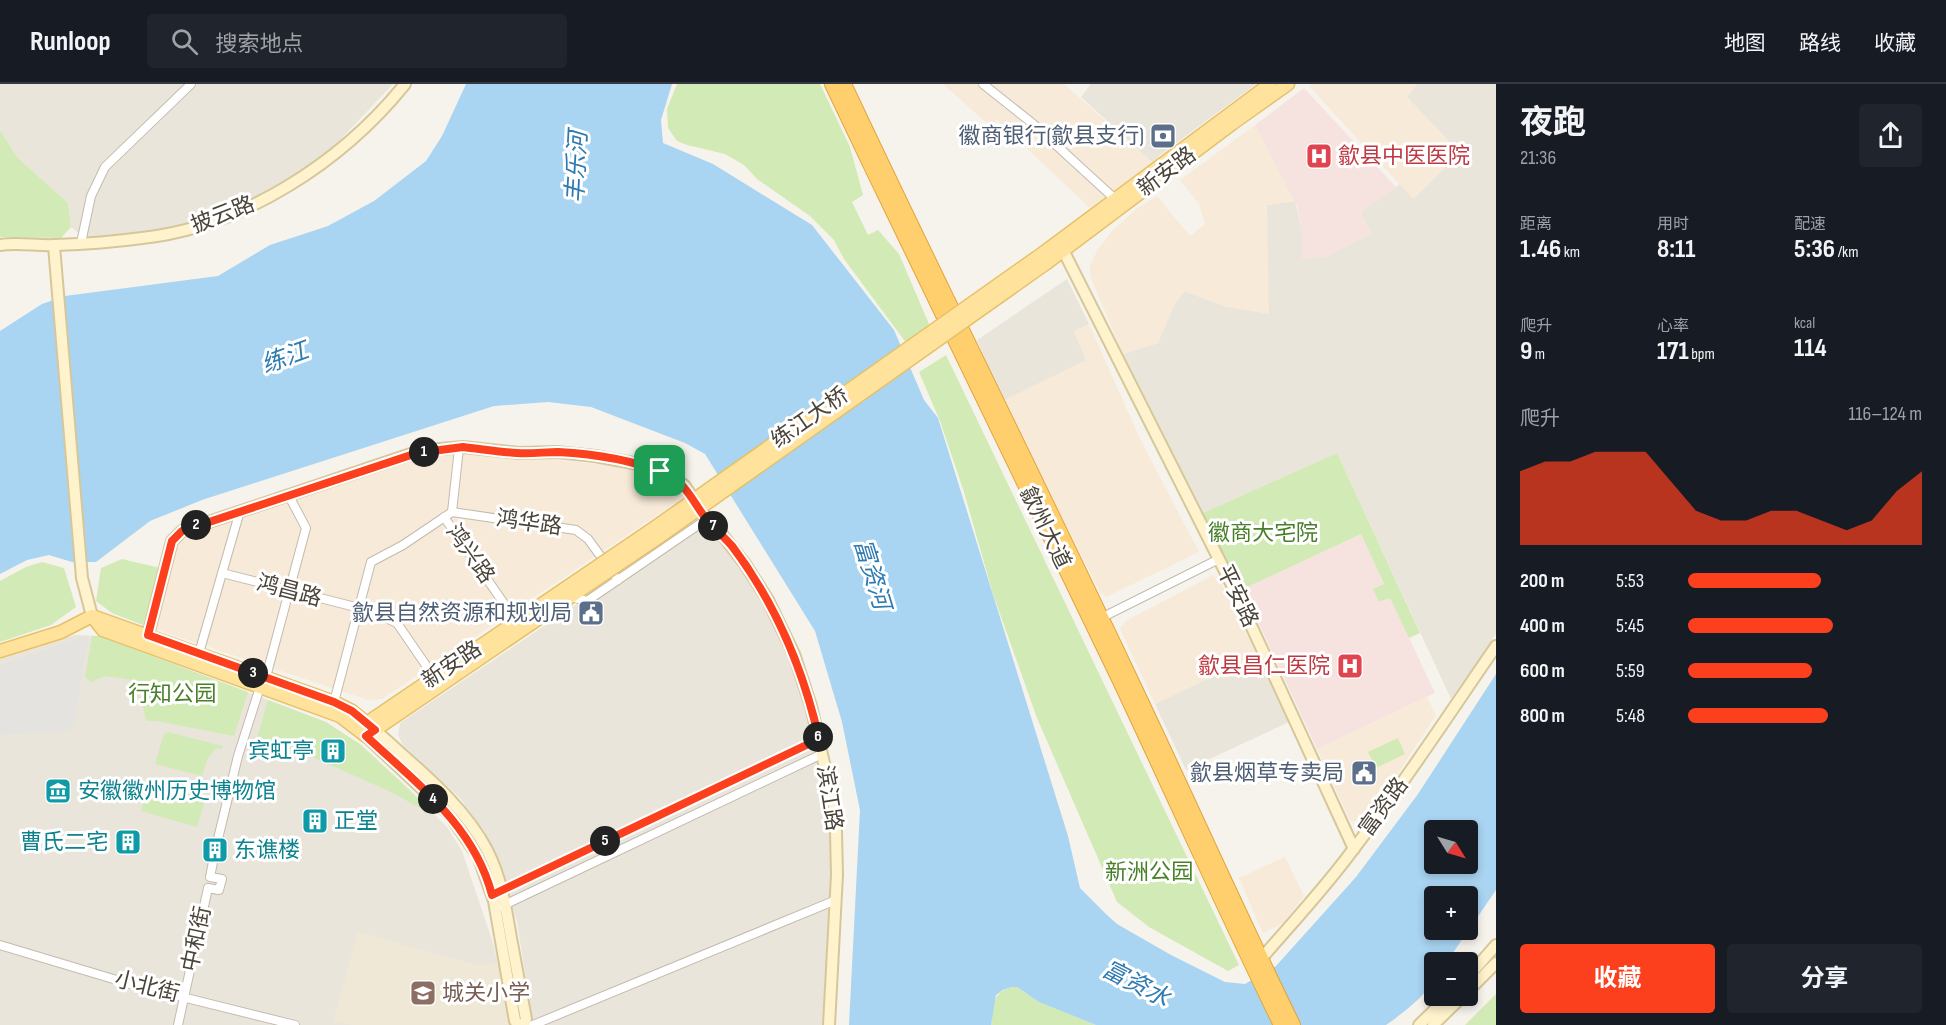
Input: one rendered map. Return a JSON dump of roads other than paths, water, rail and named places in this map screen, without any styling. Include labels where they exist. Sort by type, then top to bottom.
[{"type":"highway","name":"歙州大道","points":[[832,84],[905,240],[1260,966]]},
{"type":"highway","name":"歙州大道","points":[[848,86],[920,245],[1101,618],[1260,966]]},
{"type":"highway","points":[[1260,966],[1281,1025]]},
{"type":"highway","points":[[1260,966],[1293,1025]]},
{"type":"main road","name":"新安路","points":[[1045,257],[1115,199],[1270,84]]},
{"type":"main road","name":"新安路","points":[[1045,257],[1063,250],[1288,84]]},
{"type":"main road","name":"练江大桥","points":[[579,585],[654,528],[1045,257]]},
{"type":"main road","name":"新安路","points":[[366,730],[571,597],[579,585]]},
{"type":"main road","name":"新安路","points":[[366,730],[434,677],[516,621],[579,585]]},
{"type":"main road","points":[[92,616],[103,630],[263,682],[334,702],[352,711],[366,730]]},
{"type":"main road","points":[[0,651],[61,632],[92,616],[199,653],[340,716],[366,730]]},
{"type":"street","points":[[81,243],[91,196],[105,167],[191,84]]},
{"type":"street","name":"披云路","points":[[0,245],[54,251],[81,243],[142,238],[180,231],[222,217],[265,198],[303,177],[333,155],[373,119],[405,84]]},
{"type":"street","points":[[983,84],[1032,123],[1115,199]]},
{"type":"street","name":"平安路","points":[[1063,250],[1219,559],[1354,849]]},
{"type":"street","points":[[54,251],[82,578],[92,616]]},
{"type":"street","name":"滨江路","points":[[148,635],[174,537],[182,531],[194,525],[417,453],[459,448],[519,453],[576,454],[633,463],[660,471],[677,480],[684,485],[707,519],[745,564],[778,618],[801,673],[819,739],[834,807],[836,830],[836,900],[829,1025]]},
{"type":"street","name":"鸿兴路","points":[[452,512],[459,448]]},
{"type":"street","points":[[217,843],[238,756],[263,682],[306,528],[289,496]]},
{"type":"street","points":[[199,653],[240,511]]},
{"type":"street","points":[[334,702],[371,562],[403,545],[452,512]]},
{"type":"street","name":"鸿华路","points":[[452,512],[576,530],[588,539],[618,580]]},
{"type":"street","name":"鸿兴路","points":[[444,517],[516,621]]},
{"type":"street","points":[[571,597],[587,601],[707,519]]},
{"type":"street","points":[[1101,618],[1219,559]]},
{"type":"street","name":"鸿昌路","points":[[222,573],[382,615],[397,623],[434,677]]},
{"type":"street","name":"富资路","points":[[1260,966],[1354,849],[1496,646]]},
{"type":"street","points":[[366,730],[457,824],[478,856],[497,892],[526,1019],[524,1025]]},
{"type":"street","points":[[497,892],[819,739]]},
{"type":"street","points":[[500,907],[822,754]]},
{"type":"street","name":"中和街","points":[[178,1025],[207,888],[219,890],[222,879],[210,877],[214,857]]},
{"type":"street","points":[[533,1025],[836,900]]},
{"type":"street","points":[[500,907],[515,1021],[519,1025]]},
{"type":"street","name":"小北街","points":[[0,945],[130,984],[295,1025]]},
{"type":"street","points":[[1478,965],[1496,945]]},
{"type":"street","points":[[1478,981],[1496,963]]},
{"type":"street","points":[[1419,1025],[1439,1006]]},
{"type":"street","points":[[1433,1025],[1452,1006]]},
{"type":"water","points":[[466,84],[672,84],[661,120],[663,143],[713,164],[812,225],[894,330],[924,400],[938,418],[1068,836],[1080,888],[1117,924],[1225,982],[1245,984],[1276,966],[1356,877],[1418,794],[1496,674],[1496,890],[1478,916],[1478,886],[1424,886],[1424,940],[1462,940],[1454,952],[1424,952],[1424,993],[1386,1025],[1096,1025],[1039,1002],[1017,987],[1011,987],[996,995],[991,1025],[849,1025],[860,810],[842,722],[815,631],[705,454],[685,443],[591,407],[548,402],[494,406],[202,500],[150,521],[96,562],[72,562],[49,555],[27,560],[0,574],[0,331],[42,304],[65,296],[218,276],[270,245],[328,226],[374,201],[426,161],[442,136]]},
{"type":"place","name":"徽商银行(歙县支行)","points":[[1163,136]]},
{"type":"place","name":"歙县中医医院","points":[[1319,156]]},
{"type":"place","name":"歙县自然资源和规划局","points":[[591,613]]},
{"type":"place","name":"歙县昌仁医院","points":[[1350,666]]},
{"type":"place","name":"宾虹亭","points":[[333,751]]},
{"type":"place","name":"歙县烟草专卖局","points":[[1364,773]]},
{"type":"place","name":"安徽徽州历史博物馆","points":[[58,791]]},
{"type":"place","name":"正堂","points":[[315,821]]},
{"type":"place","name":"曹氏二宅","points":[[128,842]]},
{"type":"place","name":"东谯楼","points":[[215,850]]},
{"type":"place","name":"城关小学","points":[[423,993]]},
{"type":"water label","name":"丰乐河","points":[[577,167]]},
{"type":"water label","name":"练江","points":[[285,358]]},
{"type":"water label","name":"富资河","points":[[872,574]]},
{"type":"water label","name":"富资水","points":[[1136,984]]},
{"type":"park label","name":"徽商大宅院","points":[[1263,533]]},
{"type":"park label","name":"行知公园","points":[[172,694]]},
{"type":"park label","name":"新洲公园","points":[[1149,872]]}]
